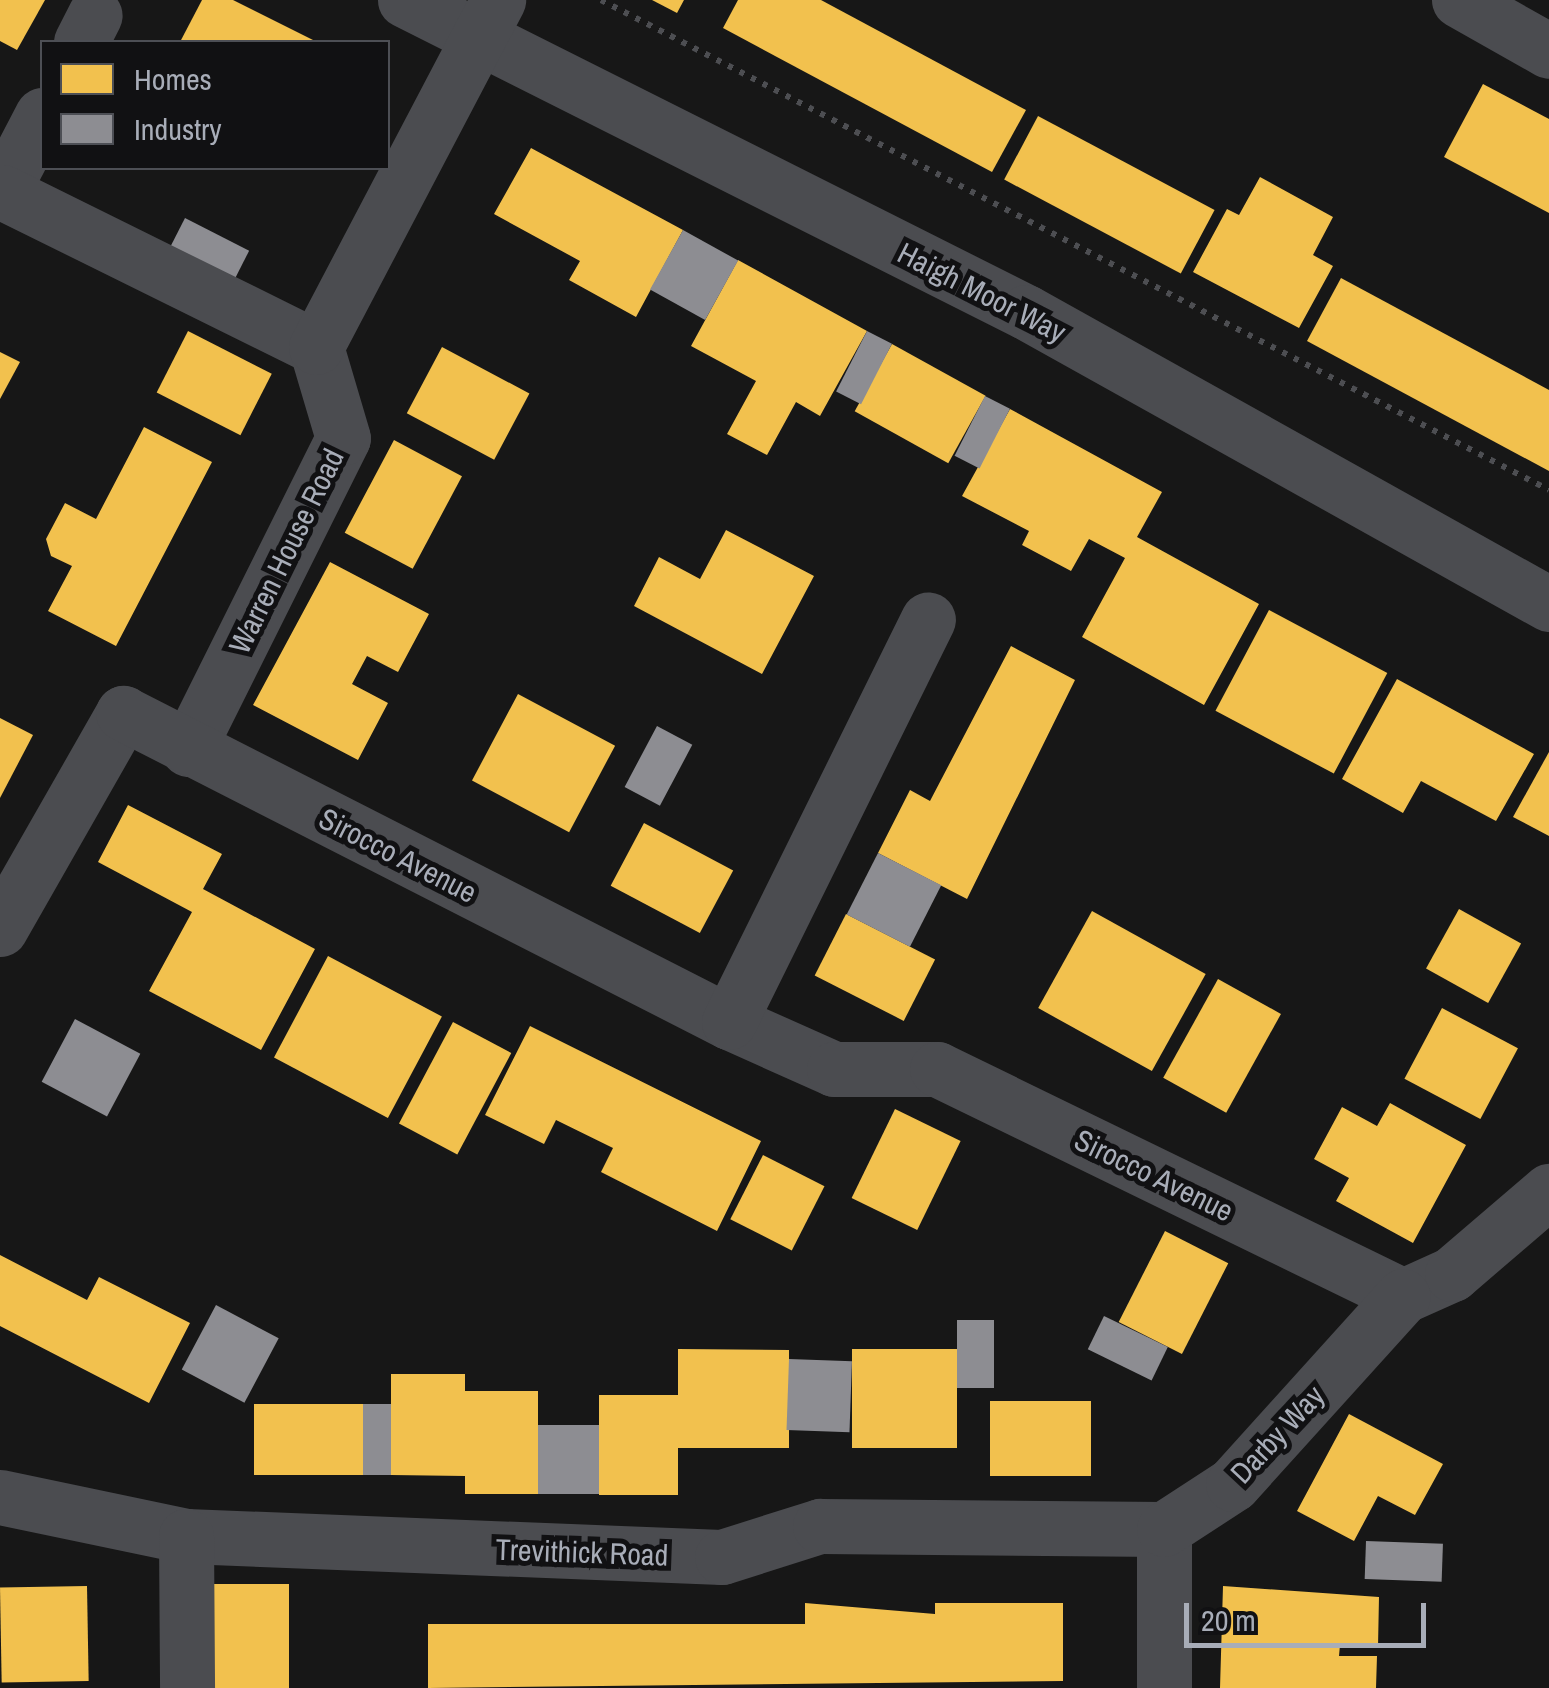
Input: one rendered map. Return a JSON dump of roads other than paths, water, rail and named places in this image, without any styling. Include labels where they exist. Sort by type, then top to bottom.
[{"type":"street","name":"Haigh Moor Way","points":[[405,0],[487,20],[1026,312],[1549,604]]},
{"type":"street","points":[[1460,0],[1549,51]]},
{"type":"street","points":[[40,119],[2,192],[316,347],[487,20]]},
{"type":"street","name":"Warren House Road","points":[[188,750],[343,438],[316,347]]},
{"type":"street","points":[[729,1022],[928,619]]},
{"type":"street","name":"Sirocco Avenue","points":[[0,929],[122,713],[188,750],[729,1022],[834,1070],[937,1070],[1403,1296]]},
{"type":"street","points":[[1403,1296],[1452,1274],[1549,1190]]},
{"type":"street","name":"Darby Way","points":[[1164,1529],[1233,1484],[1403,1296]]},
{"type":"street","name":"Trevithick Road","points":[[0,1497],[186,1536],[722,1558],[820,1526],[1164,1529]]},
{"type":"street","points":[[1164,1529],[1164,1688]]},
{"type":"street","points":[[186,1536],[187,1688]]}]
